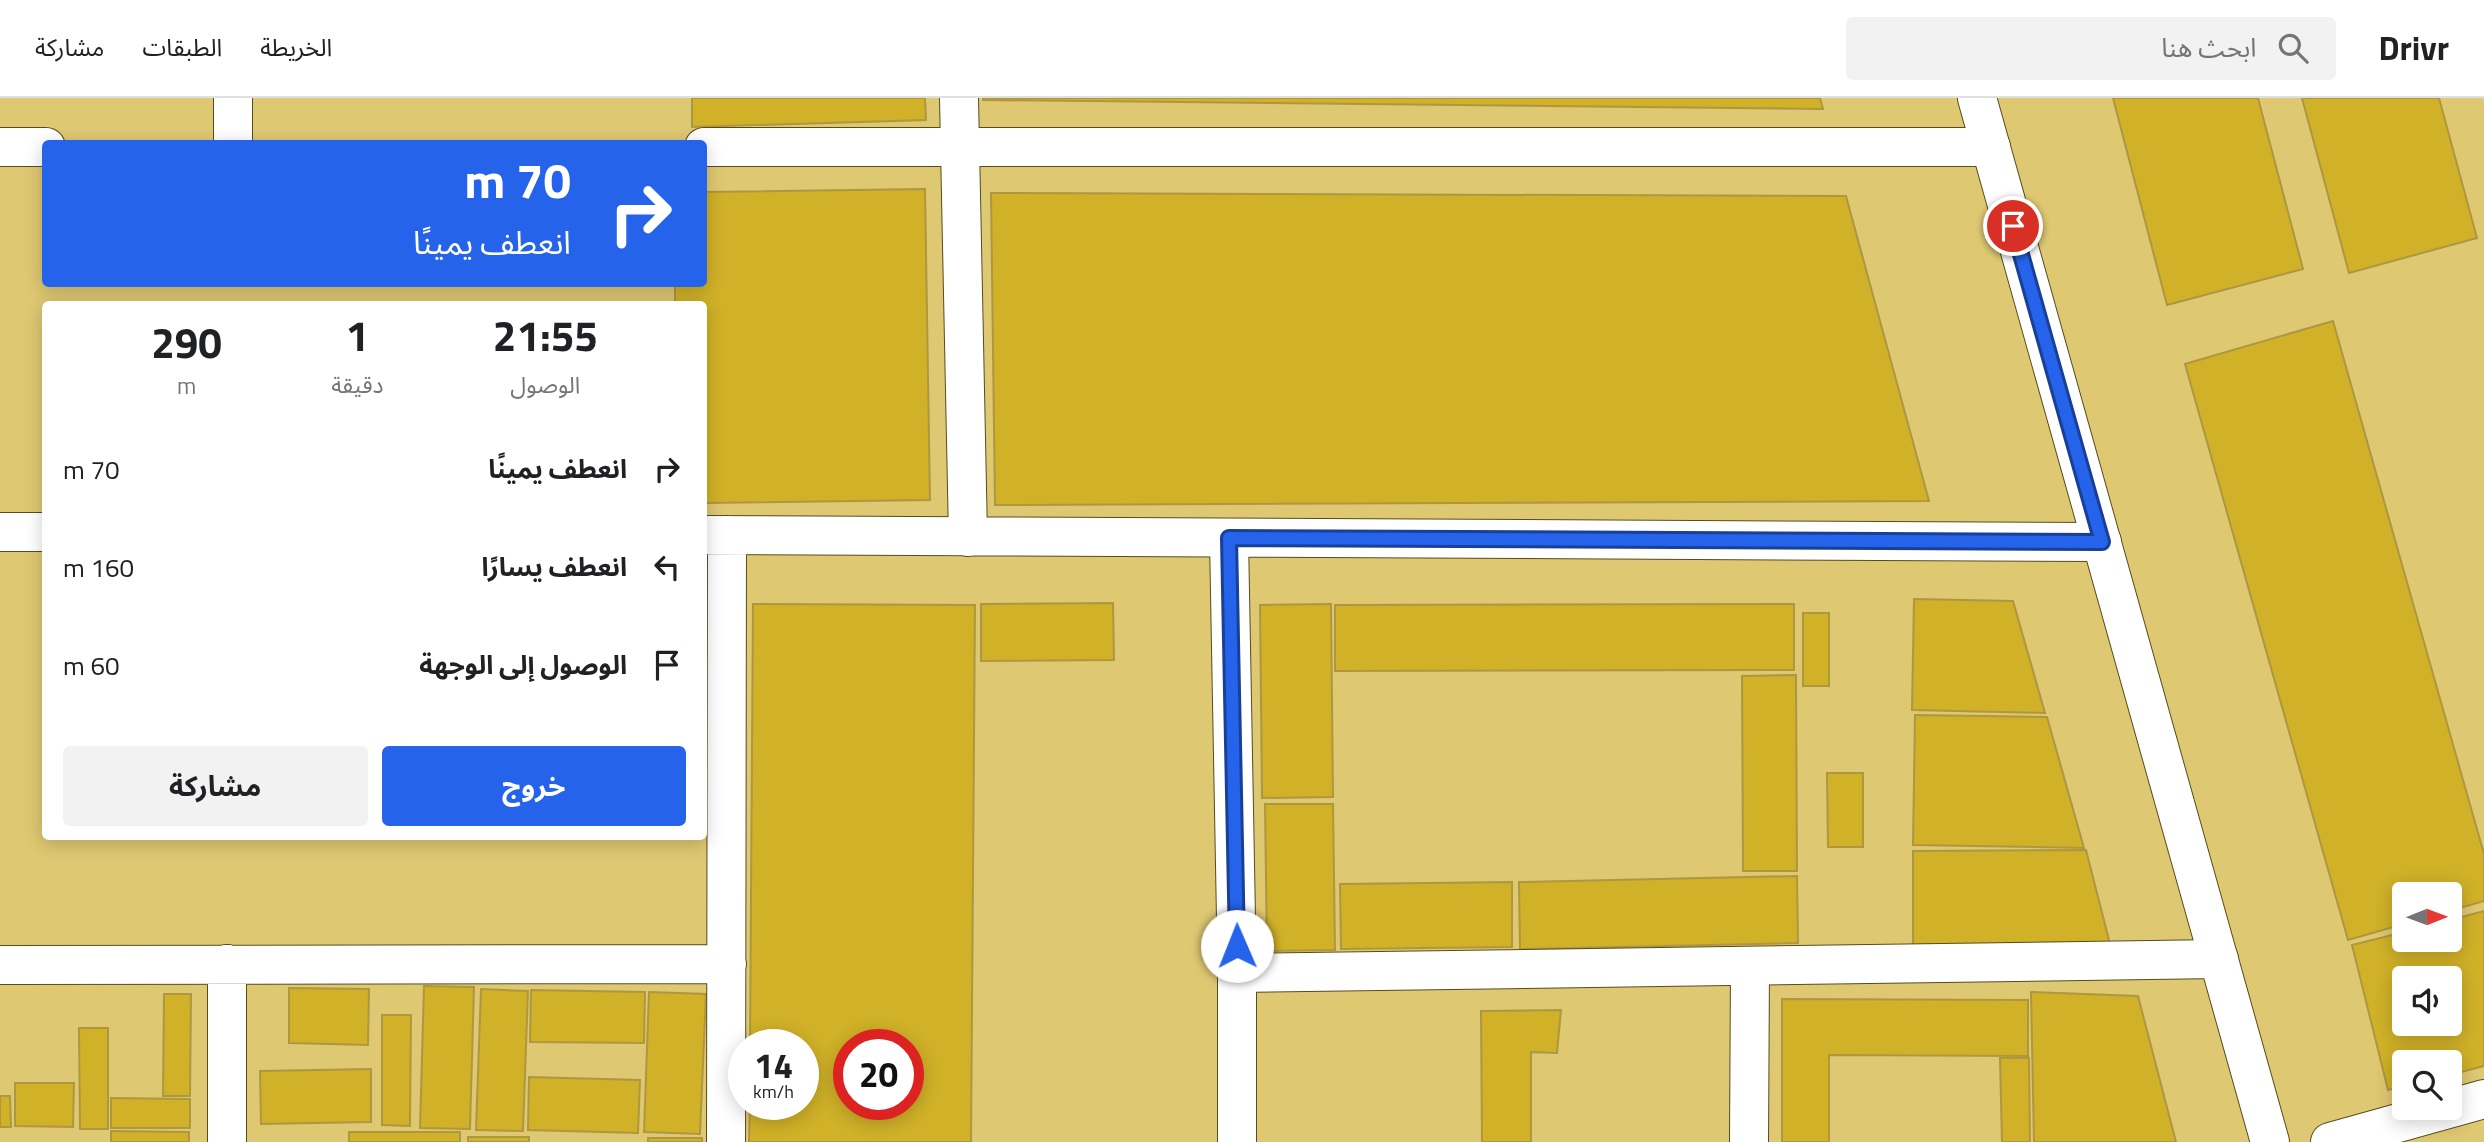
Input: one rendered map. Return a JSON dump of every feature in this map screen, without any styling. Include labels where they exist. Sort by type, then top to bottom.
[{"type":"street","points":[[233,98],[233,140]]},
{"type":"street","points":[[959,98],[968,537]]},
{"type":"street","points":[[1977,98],[2270,1142]]},
{"type":"street","points":[[707,146],[1991,147]]},
{"type":"street","points":[[0,147],[42,147]]},
{"type":"street","points":[[0,532],[42,532]]},
{"type":"street","points":[[726,1142],[727,964],[715,535],[2102,542]]},
{"type":"street","points":[[1229,538],[1237,974],[1237,1142]]},
{"type":"street","points":[[1237,974],[2219,959]]},
{"type":"street","points":[[227,1142],[228,964]]},
{"type":"street","points":[[0,965],[727,964]]},
{"type":"street","points":[[1749,1142],[1750,966]]},
{"type":"street","points":[[2330,1142],[2484,1099]]},
{"type":"building","points":[[692,98],[925,98],[926,120],[692,127]]},
{"type":"building","points":[[1820,98],[1823,109],[983,100]]},
{"type":"building","points":[[2113,98],[2258,98],[2303,269],[2167,305]]},
{"type":"building","points":[[2302,98],[2439,98],[2477,238],[2349,273]]},
{"type":"building","points":[[925,189],[930,500],[707,503],[707,301],[675,301],[675,287],[707,287],[707,192]]},
{"type":"building","points":[[991,193],[1846,196],[1929,501],[995,505]]},
{"type":"building","points":[[2333,321],[2484,854],[2484,901],[2462,907],[2462,882],[2392,882],[2392,927],[2348,940],[2185,364]]},
{"type":"building","points":[[1914,599],[2013,601],[2045,713],[1912,710]]},
{"type":"building","points":[[1113,603],[1114,660],[981,661],[981,604]]},
{"type":"building","points":[[753,604],[975,605],[971,1142],[749,1142],[750,1120],[819,1120],[819,1029],[750,1029]]},
{"type":"building","points":[[1331,604],[1333,797],[1262,798],[1260,605]]},
{"type":"building","points":[[1794,604],[1794,670],[1335,671],[1335,605]]},
{"type":"building","points":[[1803,613],[1829,613],[1829,686],[1803,686]]},
{"type":"building","points":[[1796,675],[1797,871],[1743,871],[1742,676]]},
{"type":"building","points":[[1915,715],[2047,717],[2084,848],[1913,845]]},
{"type":"building","points":[[1827,773],[1863,773],[1863,847],[1828,847]]},
{"type":"building","points":[[1265,804],[1333,804],[1335,950],[1267,951]]},
{"type":"building","points":[[2086,850],[2110,944],[1913,945],[1913,851]]},
{"type":"building","points":[[1797,876],[1798,943],[1520,949],[1519,882]]},
{"type":"building","points":[[1512,882],[1512,947],[1341,949],[1340,884]]},
{"type":"building","points":[[2484,911],[2484,1066],[2462,1072],[2462,1050],[2392,1050],[2392,1089],[2388,1090],[2352,945],[2392,935],[2392,952],[2462,952],[2462,917]]},
{"type":"building","points":[[424,986],[474,987],[470,1129],[420,1128]]},
{"type":"building","points":[[289,988],[369,989],[368,1045],[289,1043]]},
{"type":"building","points":[[481,989],[528,991],[523,1131],[476,1130]]},
{"type":"building","points":[[531,990],[645,992],[644,1043],[530,1042]]},
{"type":"building","points":[[649,992],[706,994],[700,1134],[644,1132]]},
{"type":"building","points":[[2031,992],[2138,996],[2176,1142],[2034,1142]]},
{"type":"building","points":[[164,994],[191,994],[190,1096],[163,1096]]},
{"type":"building","points":[[1782,999],[2028,1000],[2028,1056],[1829,1055],[1829,1142],[1782,1142]]},
{"type":"building","points":[[1561,1010],[1557,1053],[1531,1052],[1531,1142],[1482,1142],[1481,1011]]},
{"type":"building","points":[[382,1015],[411,1015],[410,1126],[382,1125]]},
{"type":"building","points":[[79,1028],[108,1028],[108,1129],[80,1129]]},
{"type":"building","points":[[2000,1058],[2029,1058],[2030,1142],[2002,1142]]},
{"type":"building","points":[[371,1069],[371,1122],[261,1124],[260,1071]]},
{"type":"building","points":[[529,1077],[640,1080],[638,1133],[528,1130]]},
{"type":"building","points":[[15,1083],[74,1083],[73,1127],[15,1126]]},
{"type":"building","points":[[0,1096],[10,1096],[11,1127],[0,1127]]},
{"type":"building","points":[[111,1098],[190,1099],[190,1128],[111,1128]]},
{"type":"building","points":[[111,1131],[189,1132],[189,1142],[111,1142]]},
{"type":"building","points":[[349,1132],[460,1132],[460,1142],[349,1142]]},
{"type":"building","points":[[468,1137],[529,1137],[529,1142],[468,1142]]},
{"type":"building","points":[[648,1138],[702,1138],[702,1142],[648,1142]]},
{"type":"route","points":[[1237,946],[1229,538],[2102,542],[2013,226]]}]
